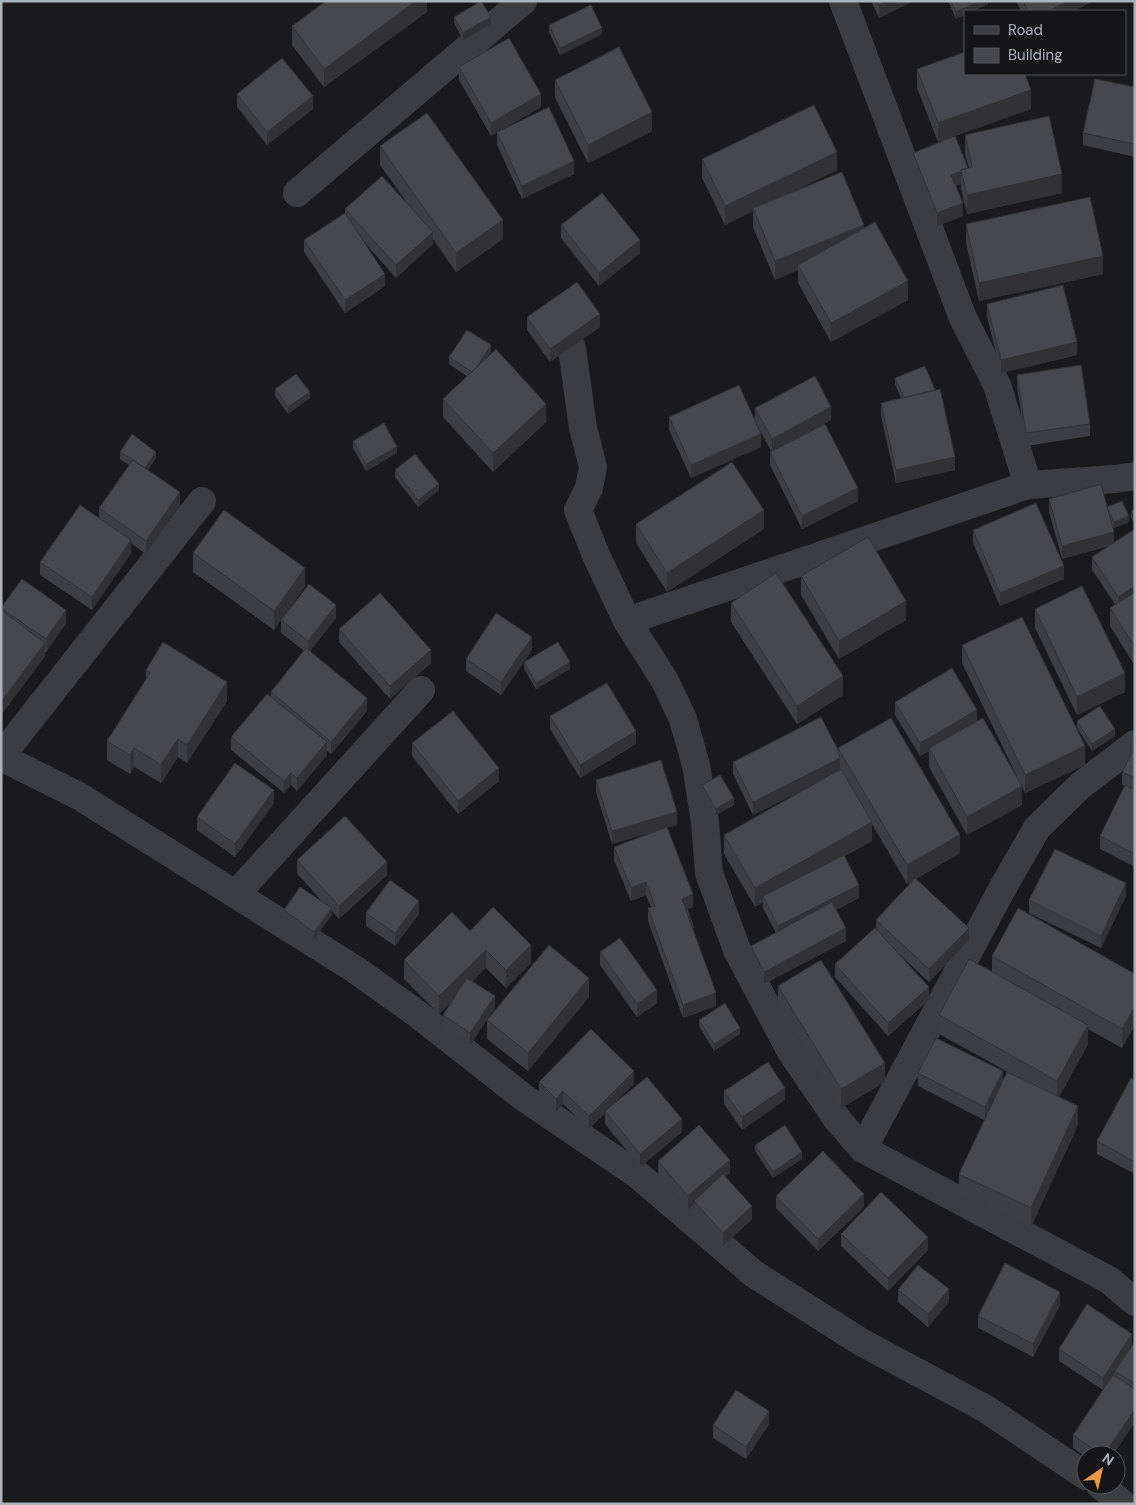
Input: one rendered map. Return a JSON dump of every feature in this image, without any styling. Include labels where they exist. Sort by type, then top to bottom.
[{"type":"street","points":[[297,193],[522,1]]},
{"type":"street","points":[[843,1],[963,318],[997,385],[1028,485]]},
{"type":"street","points":[[572,348],[583,428],[593,467],[588,488],[578,510],[596,556],[627,621],[665,681],[683,718],[696,765],[705,822],[709,873],[737,950],[790,1050],[837,1119],[863,1148],[1109,1280],[1135,1302]]},
{"type":"street","points":[[627,621],[1028,485],[1135,476]]},
{"type":"street","points":[[202,501],[1,757],[79,796],[356,970],[416,1012],[522,1096],[638,1175],[754,1274],[861,1342],[986,1409],[1076,1469]]},
{"type":"street","points":[[236,894],[421,690]]},
{"type":"street","points":[[863,1148],[1002,889],[1037,828],[1080,786],[1135,744]]},
{"type":"street","points":[[1112,1495],[1123,1504]]},
{"type":"building","points":[[326,1],[416,1],[324,69],[292,26]]},
{"type":"building","points":[[481,1],[491,17],[463,33],[454,17]]},
{"type":"building","points":[[877,1],[886,1],[879,5]]},
{"type":"building","points":[[951,1],[980,1],[956,12]]},
{"type":"building","points":[[1023,1],[1068,1],[1051,10],[1028,10]]},
{"type":"building","points":[[591,5],[602,28],[560,48],[549,25]]},
{"type":"building","points":[[509,38],[541,94],[491,123],[459,67]]},
{"type":"building","points":[[619,47],[652,112],[588,145],[555,80]]},
{"type":"building","points":[[964,52],[964,75],[1025,75],[1031,90],[938,123],[917,69]]},
{"type":"building","points":[[282,58],[313,96],[267,132],[237,94]]},
{"type":"building","points":[[1095,79],[1135,87],[1135,144],[1083,133]]},
{"type":"building","points":[[814,105],[837,152],[725,206],[702,159]]},
{"type":"building","points":[[549,107],[574,161],[522,186],[497,132]]},
{"type":"building","points":[[427,113],[503,220],[456,253],[380,146]]},
{"type":"building","points":[[1049,116],[1062,174],[967,195],[961,170],[972,167],[965,135]]},
{"type":"building","points":[[955,136],[968,168],[951,175],[963,203],[937,213],[913,153]]},
{"type":"building","points":[[842,172],[864,225],[775,261],[753,208]]},
{"type":"building","points":[[382,176],[433,232],[396,265],[345,209]]},
{"type":"building","points":[[602,193],[640,240],[599,273],[561,225]]},
{"type":"building","points":[[1090,197],[1103,256],[979,283],[966,224]]},
{"type":"building","points":[[345,213],[385,274],[345,300],[304,240]]},
{"type":"building","points":[[875,222],[908,281],[831,323],[798,265]]},
{"type":"building","points":[[577,282],[600,314],[550,349],[527,317]]},
{"type":"building","points":[[1063,285],[1077,342],[1001,360],[987,304]]},
{"type":"building","points":[[467,330],[491,345],[472,372],[449,357]]},
{"type":"building","points":[[496,349],[546,404],[493,453],[443,399]]},
{"type":"building","points":[[1081,365],[1090,424],[1026,433],[1017,375]]},
{"type":"building","points":[[925,366],[935,390],[904,398],[895,378]]},
{"type":"building","points":[[296,374],[310,392],[288,407],[275,389]]},
{"type":"building","points":[[815,376],[831,407],[772,439],[755,408]]},
{"type":"building","points":[[739,385],[761,434],[691,465],[669,417]]},
{"type":"building","points":[[940,389],[955,457],[896,470],[881,403]]},
{"type":"building","points":[[384,423],[397,447],[366,464],[353,441]]},
{"type":"building","points":[[825,424],[858,488],[802,516],[770,452]]},
{"type":"building","points":[[132,434],[156,452],[145,468],[120,452]]},
{"type":"building","points":[[415,454],[439,484],[418,500],[395,470]]},
{"type":"building","points":[[133,460],[180,492],[146,541],[99,508]]},
{"type":"building","points":[[732,462],[764,510],[667,573],[636,524]]},
{"type":"building","points":[[1101,484],[1114,532],[1062,546],[1049,499]]},
{"type":"building","points":[[1122,501],[1129,516],[1114,522],[1107,507]]},
{"type":"building","points":[[1036,503],[1064,566],[1000,593],[973,530]]},
{"type":"building","points":[[80,505],[131,540],[92,597],[40,562]]},
{"type":"building","points":[[1135,509],[1135,520],[1131,511]]},
{"type":"building","points":[[224,510],[305,568],[274,611],[193,553]]},
{"type":"building","points":[[1135,529],[1135,586],[1118,597],[1092,557]]},
{"type":"building","points":[[868,537],[906,601],[839,641],[801,576]]},
{"type":"building","points":[[776,573],[843,676],[797,706],[731,603]]},
{"type":"building","points":[[22,579],[66,610],[46,639],[1,608]]},
{"type":"building","points":[[309,584],[336,605],[308,641],[281,620]]},
{"type":"building","points":[[1082,586],[1125,673],[1077,697],[1035,609]]},
{"type":"building","points":[[1135,592],[1135,647],[1110,608]]},
{"type":"building","points":[[380,593],[431,650],[390,686],[339,629]]},
{"type":"building","points":[[1,610],[45,643],[1,702]]},
{"type":"building","points":[[496,613],[532,637],[501,682],[466,659]]},
{"type":"building","points":[[1022,617],[1085,746],[1025,775],[962,645]]},
{"type":"building","points":[[163,642],[227,682],[187,745],[178,739],[161,765],[134,748],[130,755],[107,741],[150,673],[146,670]]},
{"type":"building","points":[[558,642],[570,662],[536,683],[524,662]]},
{"type":"building","points":[[306,648],[367,698],[331,742],[271,692]]},
{"type":"building","points":[[952,668],[977,710],[920,743],[895,702]]},
{"type":"building","points":[[607,683],[636,731],[580,765],[550,716]]},
{"type":"building","points":[[267,694],[327,742],[297,778],[291,773],[284,781],[231,737]]},
{"type":"building","points":[[1100,706],[1115,729],[1092,744],[1077,721]]},
{"type":"building","points":[[453,711],[499,768],[458,801],[412,743]]},
{"type":"building","points":[[821,717],[838,750],[840,758],[753,802],[733,762]]},
{"type":"building","points":[[891,718],[960,835],[907,865],[838,748]]},
{"type":"building","points":[[983,718],[1022,786],[967,817],[929,748]]},
{"type":"building","points":[[1135,747],[1135,778],[1122,772]]},
{"type":"building","points":[[661,760],[677,812],[612,831],[596,780]]},
{"type":"building","points":[[235,763],[274,790],[235,844],[197,817]]},
{"type":"building","points":[[841,769],[872,822],[755,888],[724,835]]},
{"type":"building","points":[[720,775],[734,798],[716,809],[702,785]]},
{"type":"building","points":[[1125,785],[1135,790],[1135,854],[1100,836]]},
{"type":"building","points":[[345,816],[387,862],[339,906],[297,860]]},
{"type":"building","points":[[667,827],[693,894],[682,899],[716,993],[683,1005],[648,908],[655,906],[646,882],[631,888],[614,847]]},
{"type":"building","points":[[1055,849],[1126,883],[1101,936],[1029,900]]},
{"type":"building","points":[[844,855],[859,885],[778,926],[763,896]]},
{"type":"building","points":[[915,878],[969,928],[929,969],[876,920]]},
{"type":"building","points":[[390,880],[419,901],[395,933],[366,913]]},
{"type":"building","points":[[300,887],[332,908],[314,932],[284,910]]},
{"type":"building","points":[[832,902],[846,928],[764,972],[751,946]]},
{"type":"building","points":[[493,907],[531,945],[506,970],[486,950],[439,996],[404,960],[452,912],[470,931]]},
{"type":"building","points":[[685,908],[687,908],[694,928],[693,928]]},
{"type":"building","points":[[1018,908],[1135,974],[1135,1006],[1122,1029],[992,956]]},
{"type":"building","points":[[875,928],[929,987],[888,1023],[835,964]]},
{"type":"building","points":[[620,938],[657,990],[637,1004],[600,952]]},
{"type":"building","points":[[549,945],[589,978],[528,1053],[487,1020]]},
{"type":"building","points":[[969,959],[1088,1025],[1057,1081],[939,1015]]},
{"type":"building","points":[[821,960],[885,1063],[841,1089],[778,986]]},
{"type":"building","points":[[467,978],[495,996],[470,1033],[443,1015]]},
{"type":"building","points":[[725,1003],[740,1028],[714,1044],[699,1020]]},
{"type":"building","points":[[591,1029],[634,1071],[589,1116],[563,1091],[556,1099],[539,1082]]},
{"type":"building","points":[[936,1038],[1003,1071],[985,1107],[918,1073]]},
{"type":"building","points":[[768,1062],[785,1088],[742,1117],[724,1091]]},
{"type":"building","points":[[1007,1072],[1078,1106],[1031,1208],[959,1174]]},
{"type":"building","points":[[647,1077],[682,1119],[640,1154],[605,1111]]},
{"type":"building","points":[[1131,1078],[1135,1080],[1135,1162],[1097,1141]]},
{"type":"building","points":[[699,1125],[730,1160],[688,1196],[658,1161]]},
{"type":"building","points":[[785,1125],[802,1152],[773,1172],[755,1145]]},
{"type":"building","points":[[823,1151],[864,1194],[818,1239],[776,1196]]},
{"type":"building","points":[[723,1174],[752,1206],[723,1233],[694,1201]]},
{"type":"building","points":[[881,1192],[928,1237],[888,1278],[841,1234]]},
{"type":"building","points":[[1005,1263],[1060,1292],[1033,1344],[978,1316]]},
{"type":"building","points":[[918,1265],[949,1289],[928,1314],[898,1290]]},
{"type":"building","points":[[1087,1304],[1132,1334],[1103,1378],[1059,1349]]},
{"type":"building","points":[[1135,1341],[1135,1384],[1115,1371]]},
{"type":"building","points":[[1113,1375],[1135,1389],[1135,1409],[1111,1445],[1088,1445],[1073,1435]]},
{"type":"building","points":[[736,1390],[769,1411],[746,1447],[713,1425]]}]
